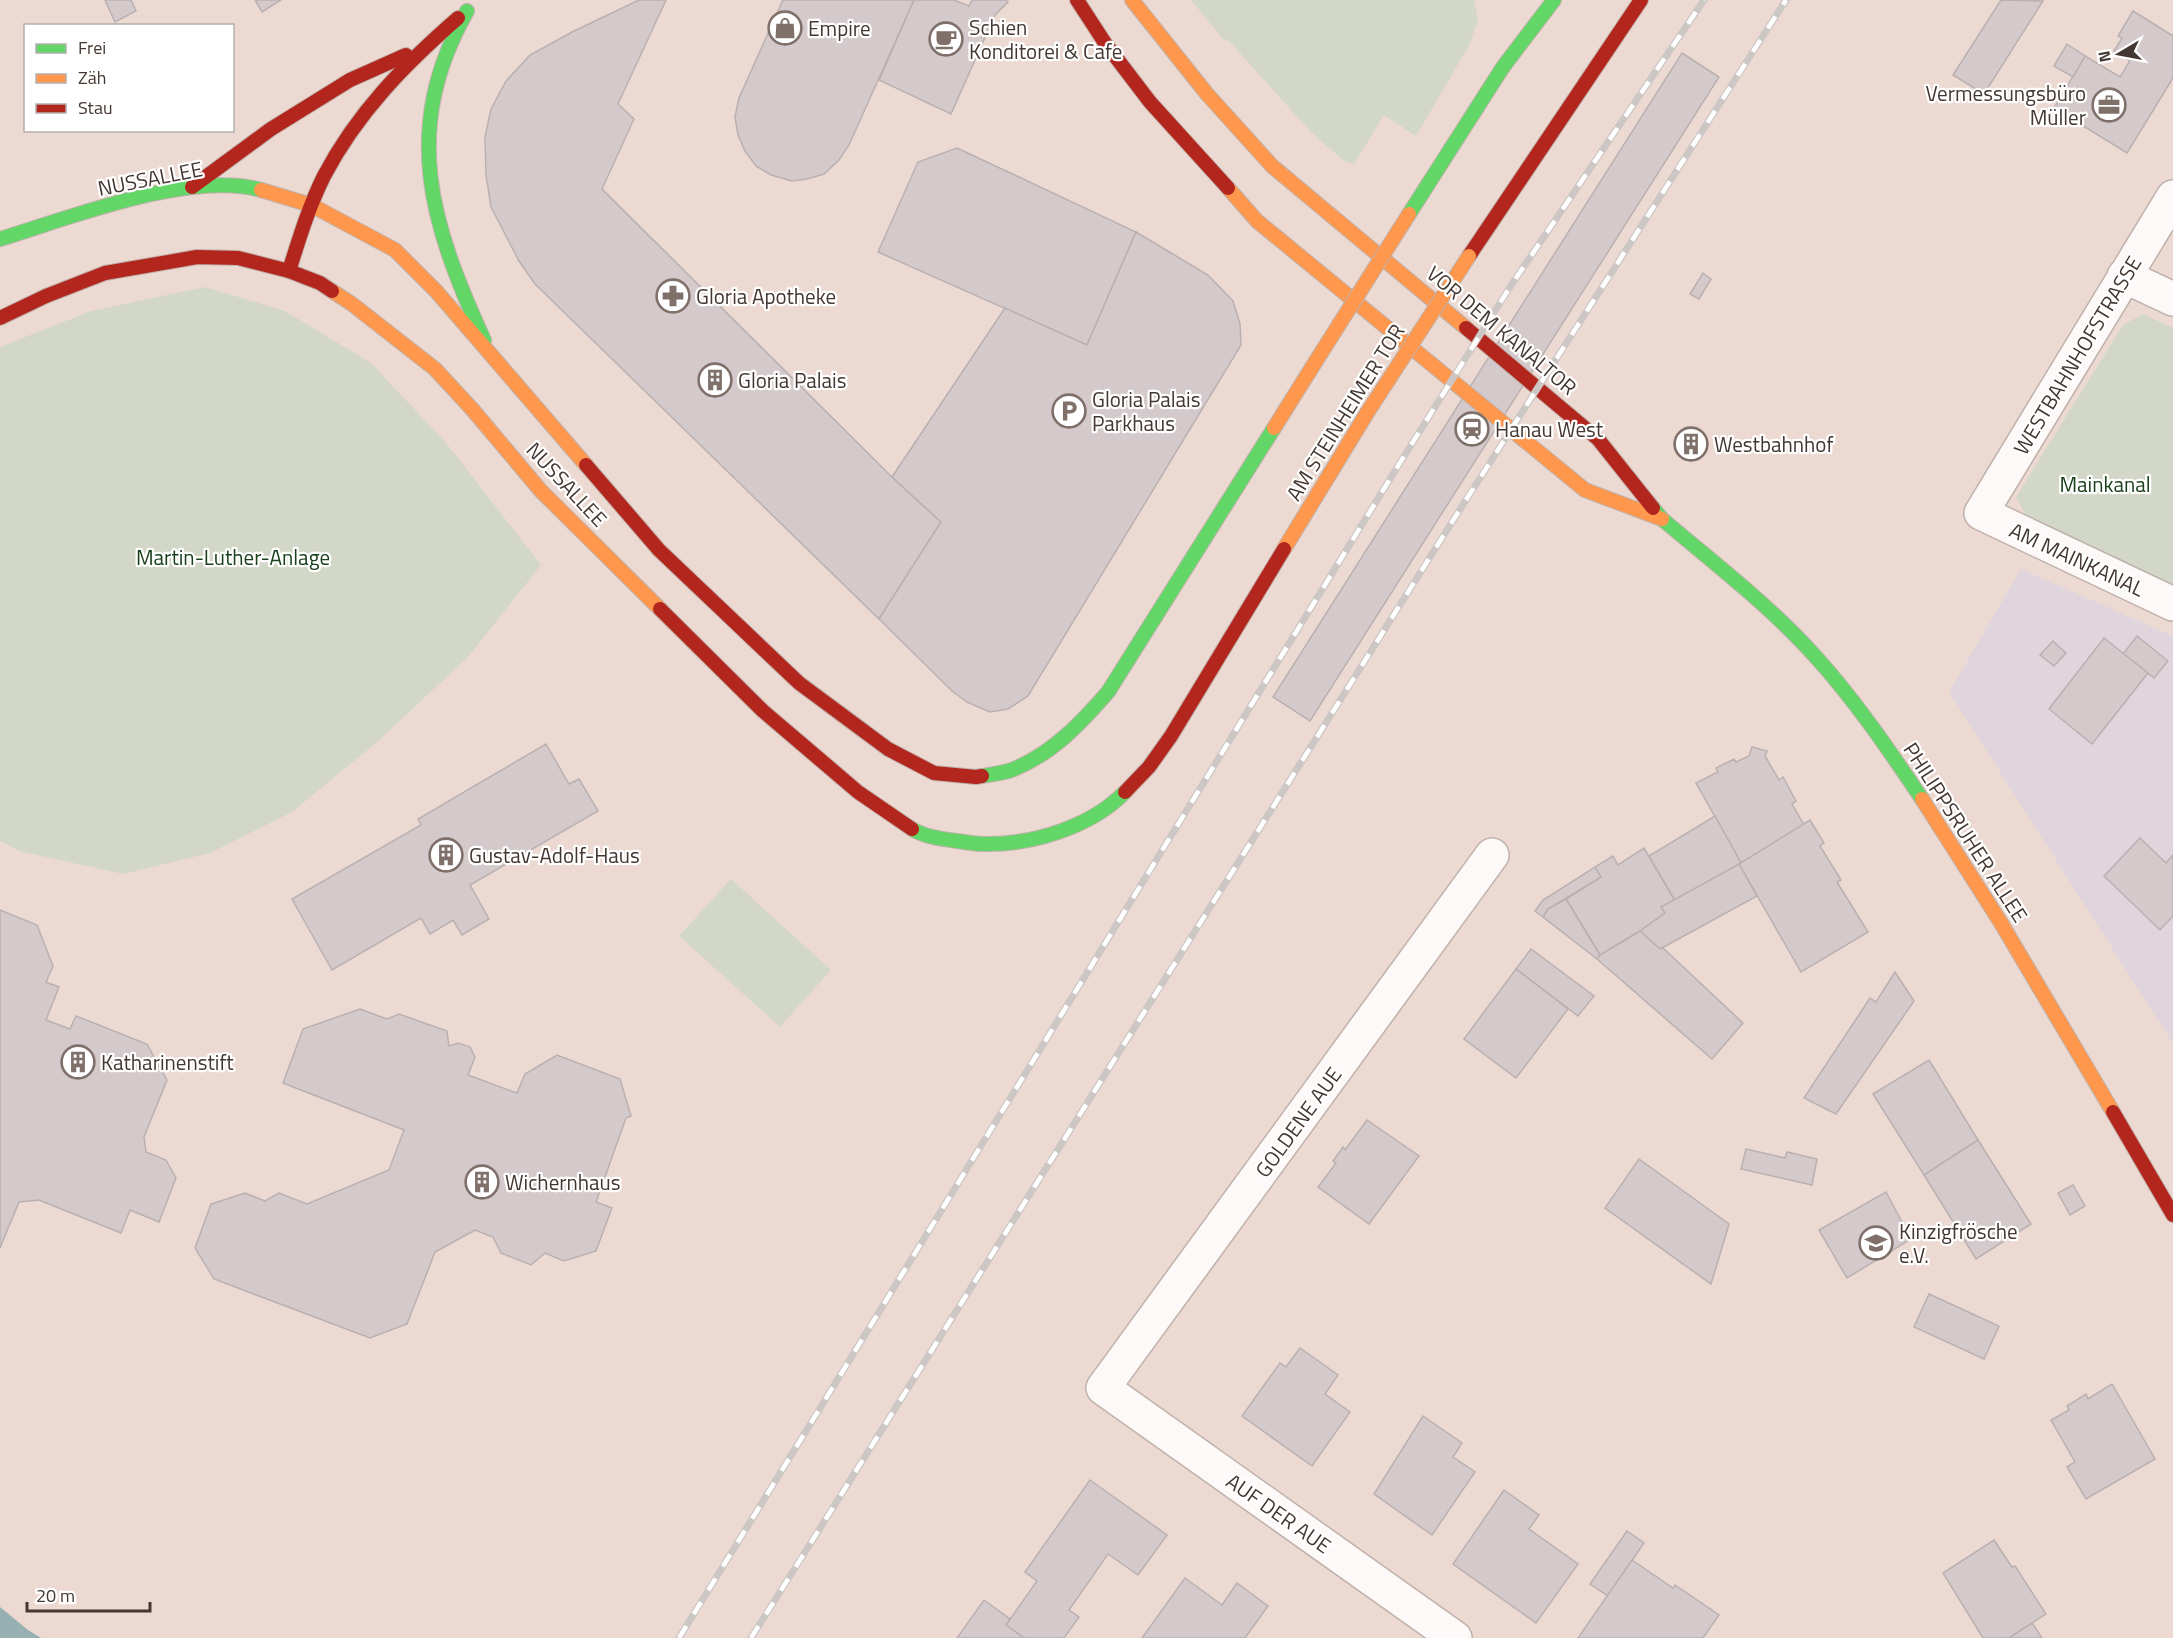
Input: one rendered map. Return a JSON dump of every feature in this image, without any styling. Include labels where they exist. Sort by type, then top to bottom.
[{"type":"main road","points":[[1077,0],[1105,43],[1150,102],[1257,221],[1585,490],[1662,519]]},
{"type":"main road","name":"VOR DEM KANALTOR","points":[[1132,0],[1207,94],[1272,166],[1598,439],[1662,519]]},
{"type":"main road","name":"NUSSALLEE","points":[[0,239],[128,200],[192,187],[220,186],[256,189],[311,205],[395,250],[436,291],[659,550],[799,683],[888,749],[911,763],[934,773],[976,777],[1012,770],[1048,752],[1080,724],[1108,692],[1503,67],[1554,0]]},
{"type":"main road","name":"AM STEINHEIMER TOR","points":[[1070,827],[1091,817],[1121,796],[1155,759],[1171,736],[1367,413],[1628,10],[1641,0]]},
{"type":"main road","points":[[289,271],[311,205],[337,151],[357,121],[383,89],[424,47],[471,8],[448,47],[437,79],[427,150],[429,181],[440,235],[491,356]]},
{"type":"main road","points":[[192,187],[271,129],[350,80],[424,47]]},
{"type":"main road","name":"NUSSALLEE","points":[[0,318],[46,296],[105,273],[197,257],[238,258],[289,271],[320,283],[352,304],[435,369],[549,499],[763,711],[858,792],[916,831],[942,839],[984,844],[1013,842],[1070,827]]},
{"type":"main road","name":"PHILIPPSRUHER ALLEE","points":[[1662,519],[1771,611],[1816,657],[1876,731],[2001,923],[2173,1215]]},
{"type":"street","name":"WESTBAHNHOFSTRASSE","points":[[1981,513],[2173,197]]},
{"type":"street","points":[[2124,276],[2173,299]]},
{"type":"street","name":"AM MAINKANAL","points":[[1981,513],[2173,604]]},
{"type":"street","name":"GOLDENE AUE","points":[[1103,1388],[1491,855]]},
{"type":"street","name":"AUF DER AUE","points":[[1103,1388],[1455,1638]]},
{"type":"shaded area","points":[[2021,569],[2173,636],[2173,1044],[1949,692]]},
{"type":"green space","points":[[1191,0],[1474,0],[1478,19],[1470,44],[1416,136],[1384,115],[1354,164],[1344,161],[1312,133],[1229,41],[1223,39]]},
{"type":"green space","name":"Martin-Luther-Anlage","points":[[205,287],[285,311],[371,363],[447,444],[541,565],[468,657],[376,743],[292,812],[210,853],[123,874],[19,851],[0,841],[0,347],[91,311]]},
{"type":"green space","name":"Mainkanal","points":[[2143,314],[2173,328],[2173,592],[2032,527],[2016,497],[2123,325]]},
{"type":"green space","points":[[731,879],[831,970],[780,1027],[679,936]]},
{"type":"water","points":[[0,1607],[28,1630],[41,1638],[0,1638]]},
{"type":"building","points":[[105,0],[131,0],[136,11],[115,22]]},
{"type":"building","points":[[255,0],[281,0],[262,12]]},
{"type":"building","name":"Gloria Palais","points":[[639,0],[666,0],[618,104],[634,119],[602,189],[892,477],[941,522],[879,619],[535,284],[519,261],[491,207],[486,175],[485,137],[491,109],[506,81],[530,55]]},
{"type":"building","points":[[783,0],[914,0],[849,145],[839,160],[824,174],[792,181],[771,175],[756,166],[745,151],[738,135],[735,117],[739,98]]},
{"type":"building","points":[[914,0],[954,0],[969,6],[972,0],[1006,0],[1008,2],[995,15],[951,114],[879,80]]},
{"type":"building","points":[[2001,0],[2043,1],[1984,94],[1953,75]]},
{"type":"building","points":[[2133,11],[2173,36],[2173,78],[2127,153],[2054,108],[2085,56],[2120,77],[2130,61],[2114,51],[2122,38],[2118,36]]},
{"type":"building","points":[[2067,44],[2085,56],[2073,77],[2054,66]]},
{"type":"building","points":[[1682,53],[1719,77],[1310,721],[1273,697]]},
{"type":"building","points":[[957,148],[1136,232],[1087,345],[878,252],[918,162]]},
{"type":"building","name":"Gloria Palais Parkhaus","points":[[1136,232],[1208,275],[1233,301],[1240,324],[1241,345],[1028,696],[1008,709],[990,712],[967,702],[952,691],[879,619],[941,522],[892,477],[1005,308],[1087,345]]},
{"type":"building","points":[[1703,273],[1711,279],[1699,299],[1690,294]]},
{"type":"building","name":"Westbahnhof","points":[[1690,436],[1699,442],[1693,452],[1683,446]]},
{"type":"building","points":[[2137,636],[2168,661],[2154,678],[2123,654]]},
{"type":"building","points":[[2104,638],[2148,673],[2092,744],[2049,709]]},
{"type":"building","points":[[2053,641],[2066,653],[2054,666],[2040,655]]},
{"type":"building","name":"Gustav-Adolf-Haus","points":[[546,744],[569,784],[579,779],[598,811],[470,885],[489,919],[462,935],[453,920],[430,934],[421,918],[332,970],[292,899],[421,825],[418,819]]},
{"type":"building","points":[[1752,747],[1767,751],[1765,756],[1779,780],[1783,777],[1796,801],[1792,804],[1804,825],[1741,863],[1696,783],[1718,772],[1716,768],[1734,759],[1736,762],[1749,756]]},
{"type":"building","points":[[1715,816],[1741,863],[1675,901],[1649,856]]},
{"type":"building","points":[[1810,820],[1824,843],[1820,846],[1841,880],[1837,882],[1868,932],[1801,972],[1739,864]]},
{"type":"building","points":[[2140,838],[2166,863],[2173,855],[2173,916],[2160,930],[2104,876]]},
{"type":"building","points":[[1644,848],[1675,901],[1661,907],[1665,913],[1640,931],[1600,955],[1566,899],[1601,877],[1595,867],[1613,856],[1618,865]]},
{"type":"building","points":[[1739,864],[1757,896],[1660,949],[1640,931],[1665,913],[1661,907]]},
{"type":"building","points":[[1595,867],[1601,877],[1548,909],[1543,917],[1535,911],[1543,900]]},
{"type":"building","points":[[1566,899],[1600,955],[1597,959],[1543,917],[1548,909]]},
{"type":"building","name":"Katharinenstift","points":[[0,910],[37,925],[53,966],[46,982],[59,987],[46,1020],[70,1029],[76,1016],[147,1044],[167,1080],[144,1137],[146,1152],[166,1160],[176,1178],[159,1222],[130,1210],[121,1233],[39,1200],[19,1202],[0,1248]]},
{"type":"building","points":[[1640,931],[1660,949],[1663,948],[1743,1023],[1712,1059],[1597,959]]},
{"type":"building","points":[[1531,949],[1594,996],[1578,1016],[1516,969]]},
{"type":"building","points":[[1516,969],[1568,1009],[1516,1078],[1464,1039]]},
{"type":"building","points":[[1895,972],[1914,1001],[1836,1114],[1804,1098],[1870,998],[1876,1002]]},
{"type":"building","name":"Wichernhaus","points":[[360,1009],[387,1019],[399,1014],[447,1031],[449,1046],[458,1043],[470,1047],[475,1057],[468,1075],[517,1093],[525,1074],[557,1055],[620,1079],[631,1116],[626,1118],[596,1202],[612,1208],[596,1251],[564,1261],[545,1253],[531,1265],[501,1253],[493,1237],[475,1230],[435,1252],[407,1324],[370,1338],[214,1279],[195,1248],[211,1204],[245,1193],[265,1201],[279,1193],[307,1204],[389,1170],[404,1130],[283,1083],[303,1029]]},
{"type":"building","points":[[1929,1060],[1978,1140],[1924,1175],[1873,1094]]},
{"type":"building","points":[[1367,1120],[1419,1156],[1369,1224],[1318,1187],[1336,1163],[1333,1161],[1343,1147],[1345,1150]]},
{"type":"building","points":[[1978,1140],[2031,1224],[1976,1259],[1924,1175]]},
{"type":"building","points":[[1746,1149],[1785,1158],[1787,1152],[1817,1159],[1812,1185],[1741,1169]]},
{"type":"building","points":[[1639,1159],[1729,1224],[1711,1284],[1605,1208]]},
{"type":"building","points":[[2073,1185],[2085,1206],[2070,1215],[2058,1193]]},
{"type":"building","points":[[1886,1192],[1911,1239],[1847,1278],[1819,1230]]},
{"type":"building","points":[[1929,1294],[1999,1326],[1984,1359],[1914,1327]]},
{"type":"building","points":[[1300,1348],[1338,1375],[1325,1394],[1350,1412],[1312,1466],[1242,1416],[1280,1363],[1286,1367]]},
{"type":"building","points":[[2112,1384],[2155,1459],[2086,1499],[2067,1467],[2075,1462],[2051,1420],[2069,1410],[2067,1406],[2086,1394],[2088,1399]]},
{"type":"building","points":[[1423,1416],[1462,1443],[1453,1457],[1475,1472],[1432,1535],[1374,1494]]},
{"type":"building","points":[[1090,1480],[1167,1535],[1138,1575],[1108,1554],[1069,1610],[1079,1617],[1064,1638],[1024,1638],[1006,1625],[1037,1581],[1025,1572]]},
{"type":"building","points":[[1504,1490],[1539,1515],[1529,1529],[1578,1564],[1536,1623],[1453,1564]]},
{"type":"building","points":[[1627,1531],[1644,1543],[1608,1596],[1590,1584]]},
{"type":"building","points":[[1994,1540],[2012,1567],[2015,1566],[2046,1614],[2009,1638],[1983,1638],[1943,1573]]},
{"type":"building","points":[[1632,1560],[1673,1588],[1675,1585],[1719,1615],[1703,1638],[1578,1638]]},
{"type":"building","points":[[1185,1578],[1222,1605],[1237,1583],[1268,1606],[1245,1638],[1142,1638]]},
{"type":"building","points":[[984,1600],[1010,1619],[1006,1625],[1024,1638],[957,1638]]},
{"type":"building","points":[[2032,1623],[2042,1638],[2009,1638]]},
{"type":"railway","points":[[679,1638],[1510,287],[1704,0]]},
{"type":"railway","points":[[751,1638],[1464,503],[1786,0]]},
{"type":"traffic: fast","points":[[1409,214],[1503,67],[1554,0]]},
{"type":"traffic: fast","points":[[467,11],[446,55],[434,96],[429,137],[430,177],[438,216],[450,256],[484,340]]},
{"type":"traffic: fast","points":[[0,239],[94,209],[166,191],[200,186],[233,186],[261,190]]},
{"type":"traffic: fast","points":[[982,776],[1010,770],[1041,755],[1077,726],[1108,692],[1274,428]]},
{"type":"traffic: fast","points":[[1653,508],[1662,519],[1760,602],[1815,656],[1858,708],[1922,799]]},
{"type":"traffic: fast","points":[[912,829],[934,837],[974,843],[1022,841],[1078,824],[1095,815],[1125,792]]},
{"type":"traffic: slow","points":[[1132,0],[1207,94],[1272,166],[1466,328]]},
{"type":"traffic: slow","points":[[1228,188],[1257,221],[1585,490],[1662,519]]},
{"type":"traffic: slow","points":[[261,190],[311,205],[395,250],[436,291],[586,465]]},
{"type":"traffic: slow","points":[[1316,361],[1409,214]]},
{"type":"traffic: slow","points":[[1367,413],[1469,256]]},
{"type":"traffic: slow","points":[[332,291],[435,369],[541,491],[660,609]]},
{"type":"traffic: slow","points":[[1274,428],[1316,361]]},
{"type":"traffic: slow","points":[[1284,549],[1367,413]]},
{"type":"traffic: slow","points":[[1922,799],[2001,923],[2113,1112]]},
{"type":"traffic: jam","points":[[1077,0],[1105,43],[1150,102],[1228,188]]},
{"type":"traffic: jam","points":[[1469,256],[1641,0]]},
{"type":"traffic: jam","points":[[289,271],[319,187],[351,131],[401,72],[458,18]]},
{"type":"traffic: jam","points":[[192,187],[271,129],[350,80],[406,55]]},
{"type":"traffic: jam","points":[[0,318],[46,296],[105,273],[197,257],[238,258],[289,271],[320,283],[332,291]]},
{"type":"traffic: jam","points":[[1466,328],[1598,439],[1653,508]]},
{"type":"traffic: jam","points":[[586,465],[659,550],[799,683],[888,749],[934,773],[982,776]]},
{"type":"traffic: jam","points":[[1125,792],[1149,767],[1171,736],[1284,549]]},
{"type":"traffic: jam","points":[[660,609],[763,711],[858,792],[912,829]]},
{"type":"traffic: jam","points":[[2113,1112],[2173,1215]]},
{"type":"place","name":"Empire","points":[[785,28]]},
{"type":"place","name":"Schien Konditorei & Cafe","points":[[946,39]]},
{"type":"place","name":"Vermessungsbüro Müller","points":[[2109,105]]},
{"type":"place","name":"Gloria Apotheke","points":[[673,296]]},
{"type":"place","name":"Gloria Palais","points":[[715,380]]},
{"type":"place","name":"Gloria Palais Parkhaus","points":[[1069,411]]},
{"type":"place","name":"Hanau West","points":[[1472,429]]},
{"type":"place","name":"Westbahnhof","points":[[1691,444]]},
{"type":"place","name":"Gustav-Adolf-Haus","points":[[446,855]]},
{"type":"place","name":"Katharinenstift","points":[[78,1062]]},
{"type":"place","name":"Wichernhaus","points":[[482,1182]]},
{"type":"place","name":"Kinzigfrösche e.V.","points":[[1876,1243]]}]
